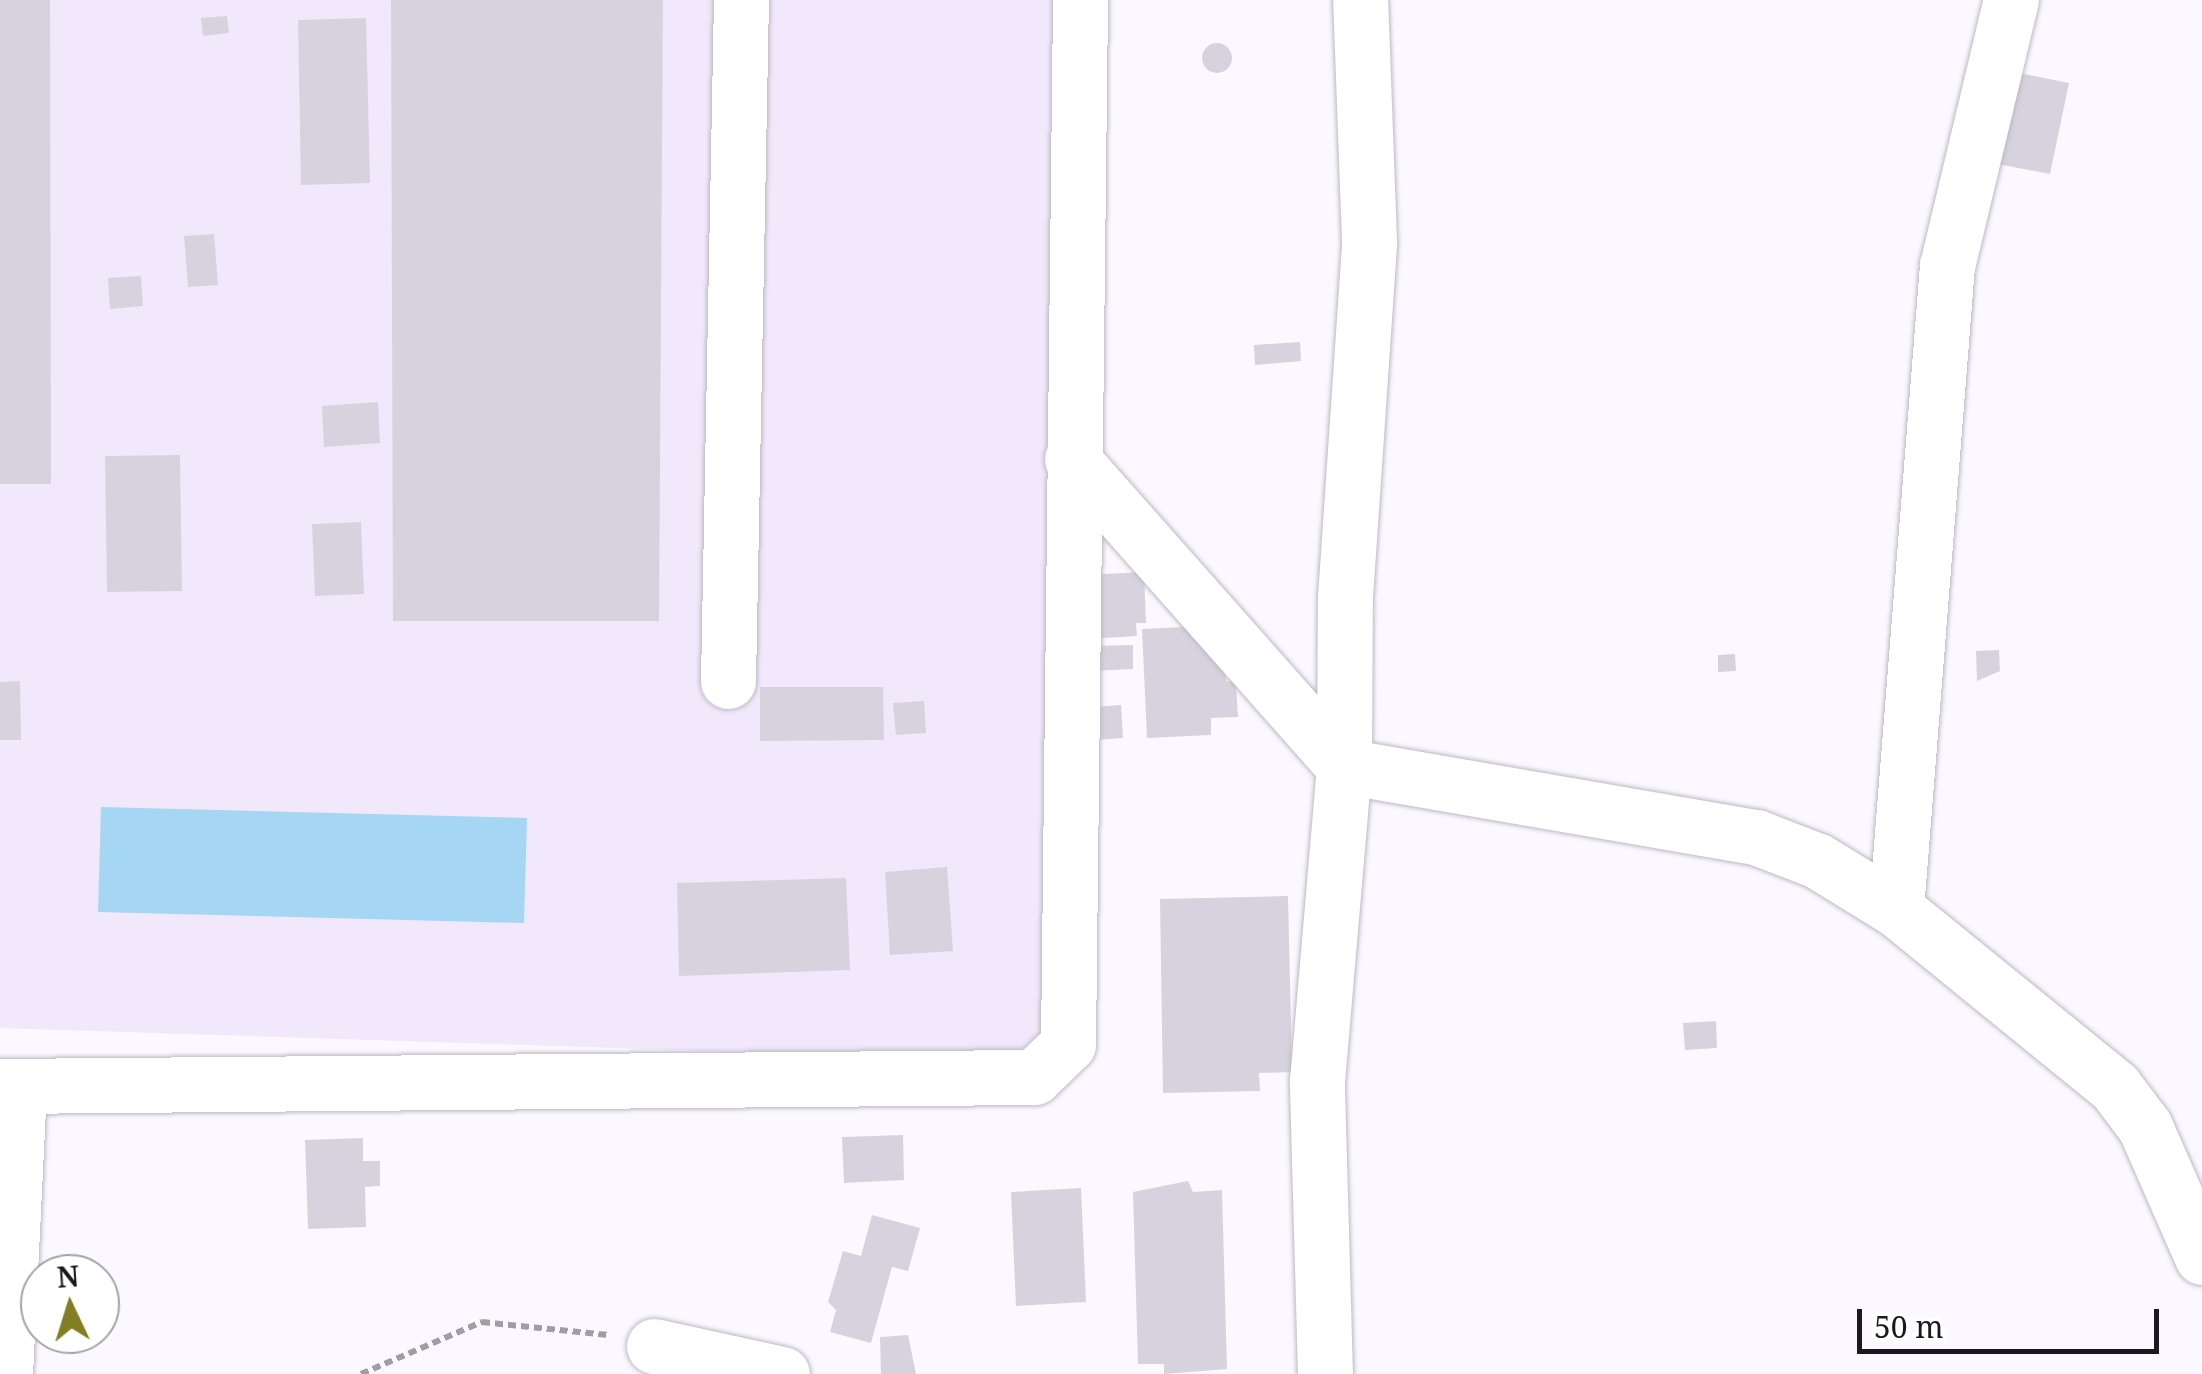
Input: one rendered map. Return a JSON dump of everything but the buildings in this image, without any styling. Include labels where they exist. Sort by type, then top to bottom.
[{"type":"street","points":[[728,681],[741,0]]},
{"type":"street","points":[[4,1374],[10,1086],[1034,1077],[1068,1044],[1080,0]]},
{"type":"street","points":[[1325,1374],[1317,1081],[1344,766],[1345,597],[1369,241],[1360,0]]},
{"type":"street","points":[[1896,909],[1947,266],[2011,0]]},
{"type":"street","points":[[1072,459],[1344,766],[1756,838],[1818,860],[1896,909],[2115,1087],[2144,1127],[2202,1257]]},
{"type":"street","points":[[654,1346],[782,1374]]},
{"type":"path","points":[[361,1374],[482,1322],[654,1346]]},
{"type":"shaded area","points":[[0,0],[1071,0],[1046,1042],[1023,1061],[0,1028]]},
{"type":"water","points":[[101,807],[527,818],[524,923],[98,912]]}]
